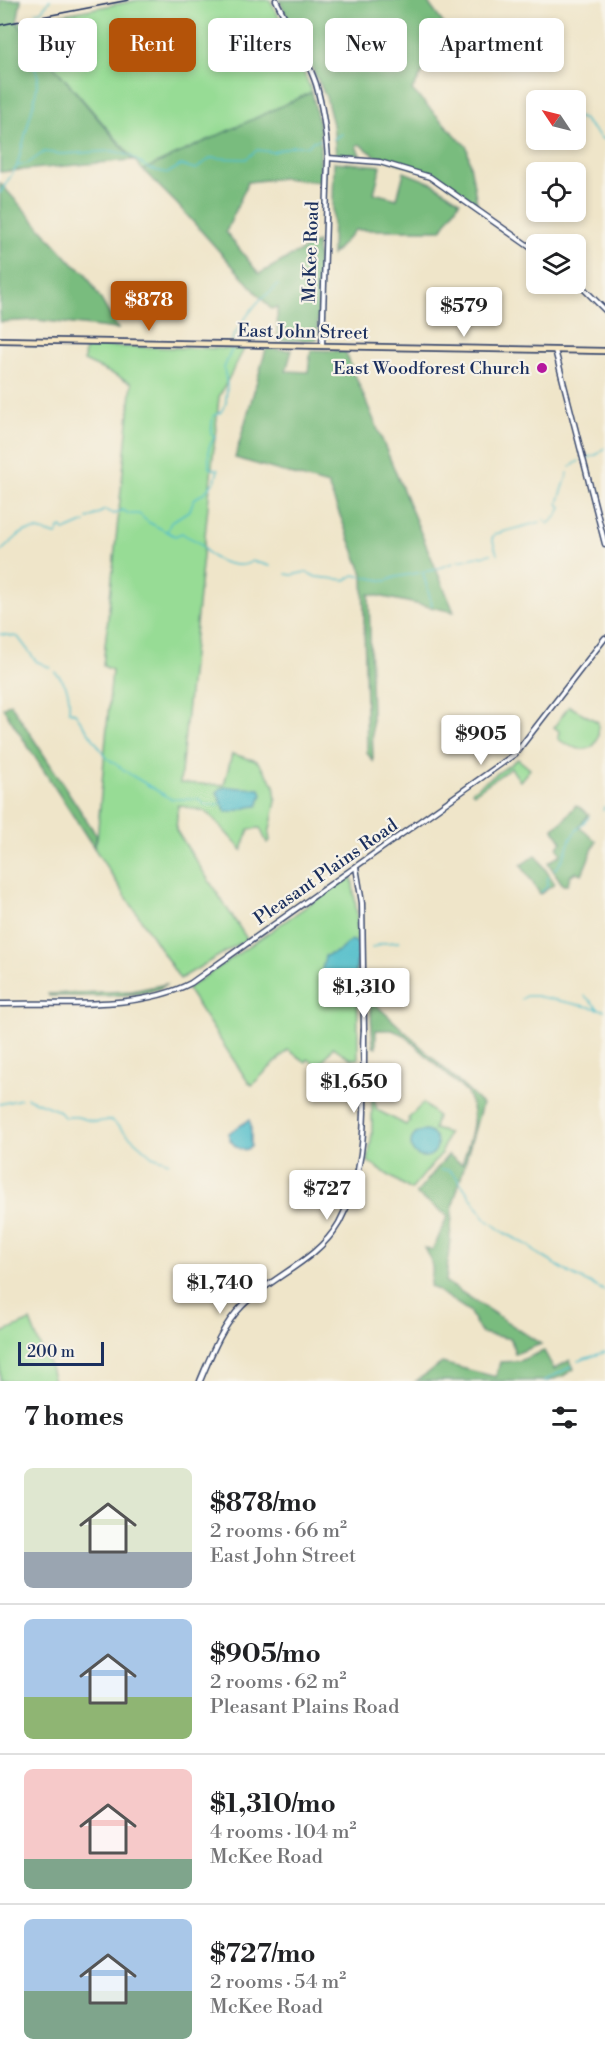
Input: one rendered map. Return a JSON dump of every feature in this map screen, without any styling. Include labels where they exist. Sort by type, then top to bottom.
[{"type":"main road","name":"East John Street","points":[[0,340],[605,351]]},
{"type":"street","name":"McKee Road","points":[[276,0],[315,82],[324,120],[328,158],[322,346]]},
{"type":"street","points":[[328,158],[373,161],[421,173],[439,183],[526,244]]},
{"type":"street","points":[[586,291],[605,310]]},
{"type":"street","points":[[555,350],[605,544]]},
{"type":"street","name":"Pleasant Plains Road","points":[[0,1004],[149,999],[166,994],[198,978],[512,756],[524,745],[605,638]]},
{"type":"street","points":[[200,1381],[222,1333],[239,1309],[318,1249],[338,1224],[353,1191],[362,1154],[365,1127],[362,910],[356,867]]},
{"type":"green space","points":[[0,0],[21,0],[17,23],[18,72],[58,72],[133,160],[0,172]]},
{"type":"green space","points":[[139,0],[270,0],[280,18],[208,18],[208,72],[303,72],[312,92],[143,170],[59,72],[97,72],[97,18],[44,18]]},
{"type":"green space","points":[[279,0],[426,0],[439,18],[419,18],[419,72],[423,72],[412,90],[467,147],[477,203],[430,173],[376,156],[359,144],[356,146],[360,155],[336,154],[333,125],[326,97],[313,70],[313,18],[288,18]]},
{"type":"green space","points":[[312,92],[320,130],[320,182],[283,178],[248,182],[226,232],[259,274],[317,242],[319,286],[317,340],[278,341],[277,307],[271,309],[177,204],[143,170]]},
{"type":"green space","points":[[334,162],[381,166],[374,193],[397,199],[404,172],[434,184],[460,201],[441,230],[355,230],[332,255]]},
{"type":"green space","points":[[0,183],[74,265],[85,272],[118,329],[37,320],[0,322]]},
{"type":"green space","points":[[85,346],[244,349],[219,397],[180,783],[224,785],[232,754],[257,761],[274,784],[276,801],[269,834],[270,841],[267,843],[260,828],[249,829],[242,850],[207,812],[178,805],[176,830],[247,939],[180,979],[94,848],[97,839],[112,670],[103,666],[132,383],[84,361]]},
{"type":"green space","points":[[266,349],[292,350],[286,371],[308,372],[311,350],[345,351],[454,612],[369,594],[373,761],[367,753],[363,574],[328,485],[235,458]]},
{"type":"green space","points":[[10,703],[97,836],[94,848],[3,708]]},
{"type":"green space","points":[[569,706],[598,722],[598,733],[593,746],[581,749],[558,739],[559,731],[554,727]]},
{"type":"green space","points":[[518,759],[530,769],[520,781],[511,768],[474,793],[472,791]]},
{"type":"green space","points":[[576,805],[589,814],[579,827],[596,841],[582,874],[576,872],[571,875],[567,885],[563,885],[548,863],[561,854],[557,847],[562,842],[553,828],[563,821]]},
{"type":"green space","points":[[536,855],[555,884],[540,894],[521,865]]},
{"type":"green space","points":[[349,877],[352,878],[357,915],[358,1059],[351,1059],[333,1047],[319,1067],[308,1059],[306,1062],[288,1050],[252,1085],[187,989]]},
{"type":"green space","points":[[166,984],[158,989],[145,992],[111,996],[49,996],[48,994],[132,991]]},
{"type":"green space","points":[[370,999],[482,1104],[453,1205],[446,1282],[541,1344],[515,1354],[511,1339],[481,1333],[469,1311],[430,1286],[432,1267],[425,1248],[432,1250],[448,1216],[416,1194],[448,1155],[462,1164],[471,1137],[473,1111],[467,1093],[404,1035],[392,1030],[376,1030],[376,1047],[373,1046]]},
{"type":"green space","points":[[375,1068],[384,1069],[393,1078],[374,1098]]},
{"type":"green space","points":[[372,1098],[374,1098],[377,1110],[406,1125],[410,1121],[408,1119],[423,1103],[437,1116],[434,1129],[448,1133],[441,1154],[411,1190],[368,1162],[372,1134]]},
{"type":"green space","points":[[30,1321],[42,1351],[46,1354],[54,1381],[0,1381],[0,1334]]},
{"type":"green space","points":[[544,1351],[554,1369],[570,1360],[574,1369],[548,1381],[416,1381],[442,1363],[496,1377],[500,1362],[519,1361]]},
{"type":"water","points":[[226,787],[260,789],[262,794],[258,806],[226,812],[217,793]]},
{"type":"water","points":[[351,940],[358,946],[355,979],[344,985],[331,984],[322,970],[325,956],[339,951]]},
{"type":"water","points":[[249,1120],[251,1147],[244,1150],[231,1141],[229,1133]]},
{"type":"water","points":[[424,1131],[433,1135],[437,1144],[433,1153],[424,1157],[415,1153],[411,1144],[415,1135]]},
{"type":"waterway","points":[[36,12],[41,11],[50,0]]},
{"type":"waterway","points":[[0,193],[17,166],[35,98],[37,72]]},
{"type":"waterway","points":[[586,122],[605,140]]},
{"type":"waterway","points":[[333,139],[342,134]]},
{"type":"waterway","points":[[17,166],[27,164],[44,152],[62,154],[113,151],[131,156],[149,169],[168,173],[181,165],[196,169],[211,158],[246,159],[257,150],[273,152],[293,146],[308,146],[313,141],[321,140]]},
{"type":"waterway","points":[[232,341],[256,304],[278,285]]},
{"type":"waterway","points":[[167,532],[171,522],[190,510],[194,499],[204,493],[215,481],[218,470],[209,468],[209,447],[215,436],[211,434],[213,416],[221,412],[226,403],[227,385],[224,368],[232,349]]},
{"type":"waterway","points":[[585,459],[598,454],[605,448]]},
{"type":"waterway","points":[[570,467],[579,461]]},
{"type":"waterway","points":[[544,519],[548,524],[561,508],[558,503],[568,473]]},
{"type":"waterway","points":[[88,519],[105,510],[114,514],[122,510],[130,514],[139,514],[148,522],[175,536],[182,533],[200,543],[207,552],[223,562],[242,565],[252,561],[270,566]]},
{"type":"waterway","points":[[0,552],[26,531],[38,530],[56,535],[59,528],[62,527],[64,531],[85,522]]},
{"type":"waterway","points":[[497,554],[492,538],[495,534],[540,522]]},
{"type":"waterway","points":[[458,561],[491,554]]},
{"type":"waterway","points":[[286,574],[306,572],[316,577],[346,580],[354,575],[386,581],[453,563]]},
{"type":"waterway","points":[[423,573],[432,605]]},
{"type":"waterway","points":[[0,634],[18,637],[36,661],[51,668]]},
{"type":"waterway","points":[[55,672],[67,690],[69,711],[75,713],[107,758],[171,799],[198,799],[205,805],[221,803]]},
{"type":"waterway","points":[[554,870],[562,860],[570,840],[589,817]]},
{"type":"waterway","points":[[541,892],[547,887],[548,877]]},
{"type":"waterway","points":[[372,948],[383,943],[399,942]]},
{"type":"waterway","points":[[522,999],[526,996],[536,996],[604,1010]]},
{"type":"waterway","points":[[585,996],[599,1009]]},
{"type":"waterway","points":[[27,1098],[59,1111],[65,1118],[76,1117],[96,1122],[111,1120],[152,1156],[169,1162]]},
{"type":"waterway","points":[[0,1104],[21,1099]]},
{"type":"waterway","points":[[441,1170],[449,1170],[486,1219],[503,1232],[571,1274],[605,1291]]},
{"type":"waterway","points":[[578,1361],[605,1352]]},
{"type":"waterway","points":[[544,1381],[572,1366]]},
{"type":"railway","points":[[0,25],[129,0]]},
{"type":"place","name":"East Woodforest Church","points":[[542,368]]}]
